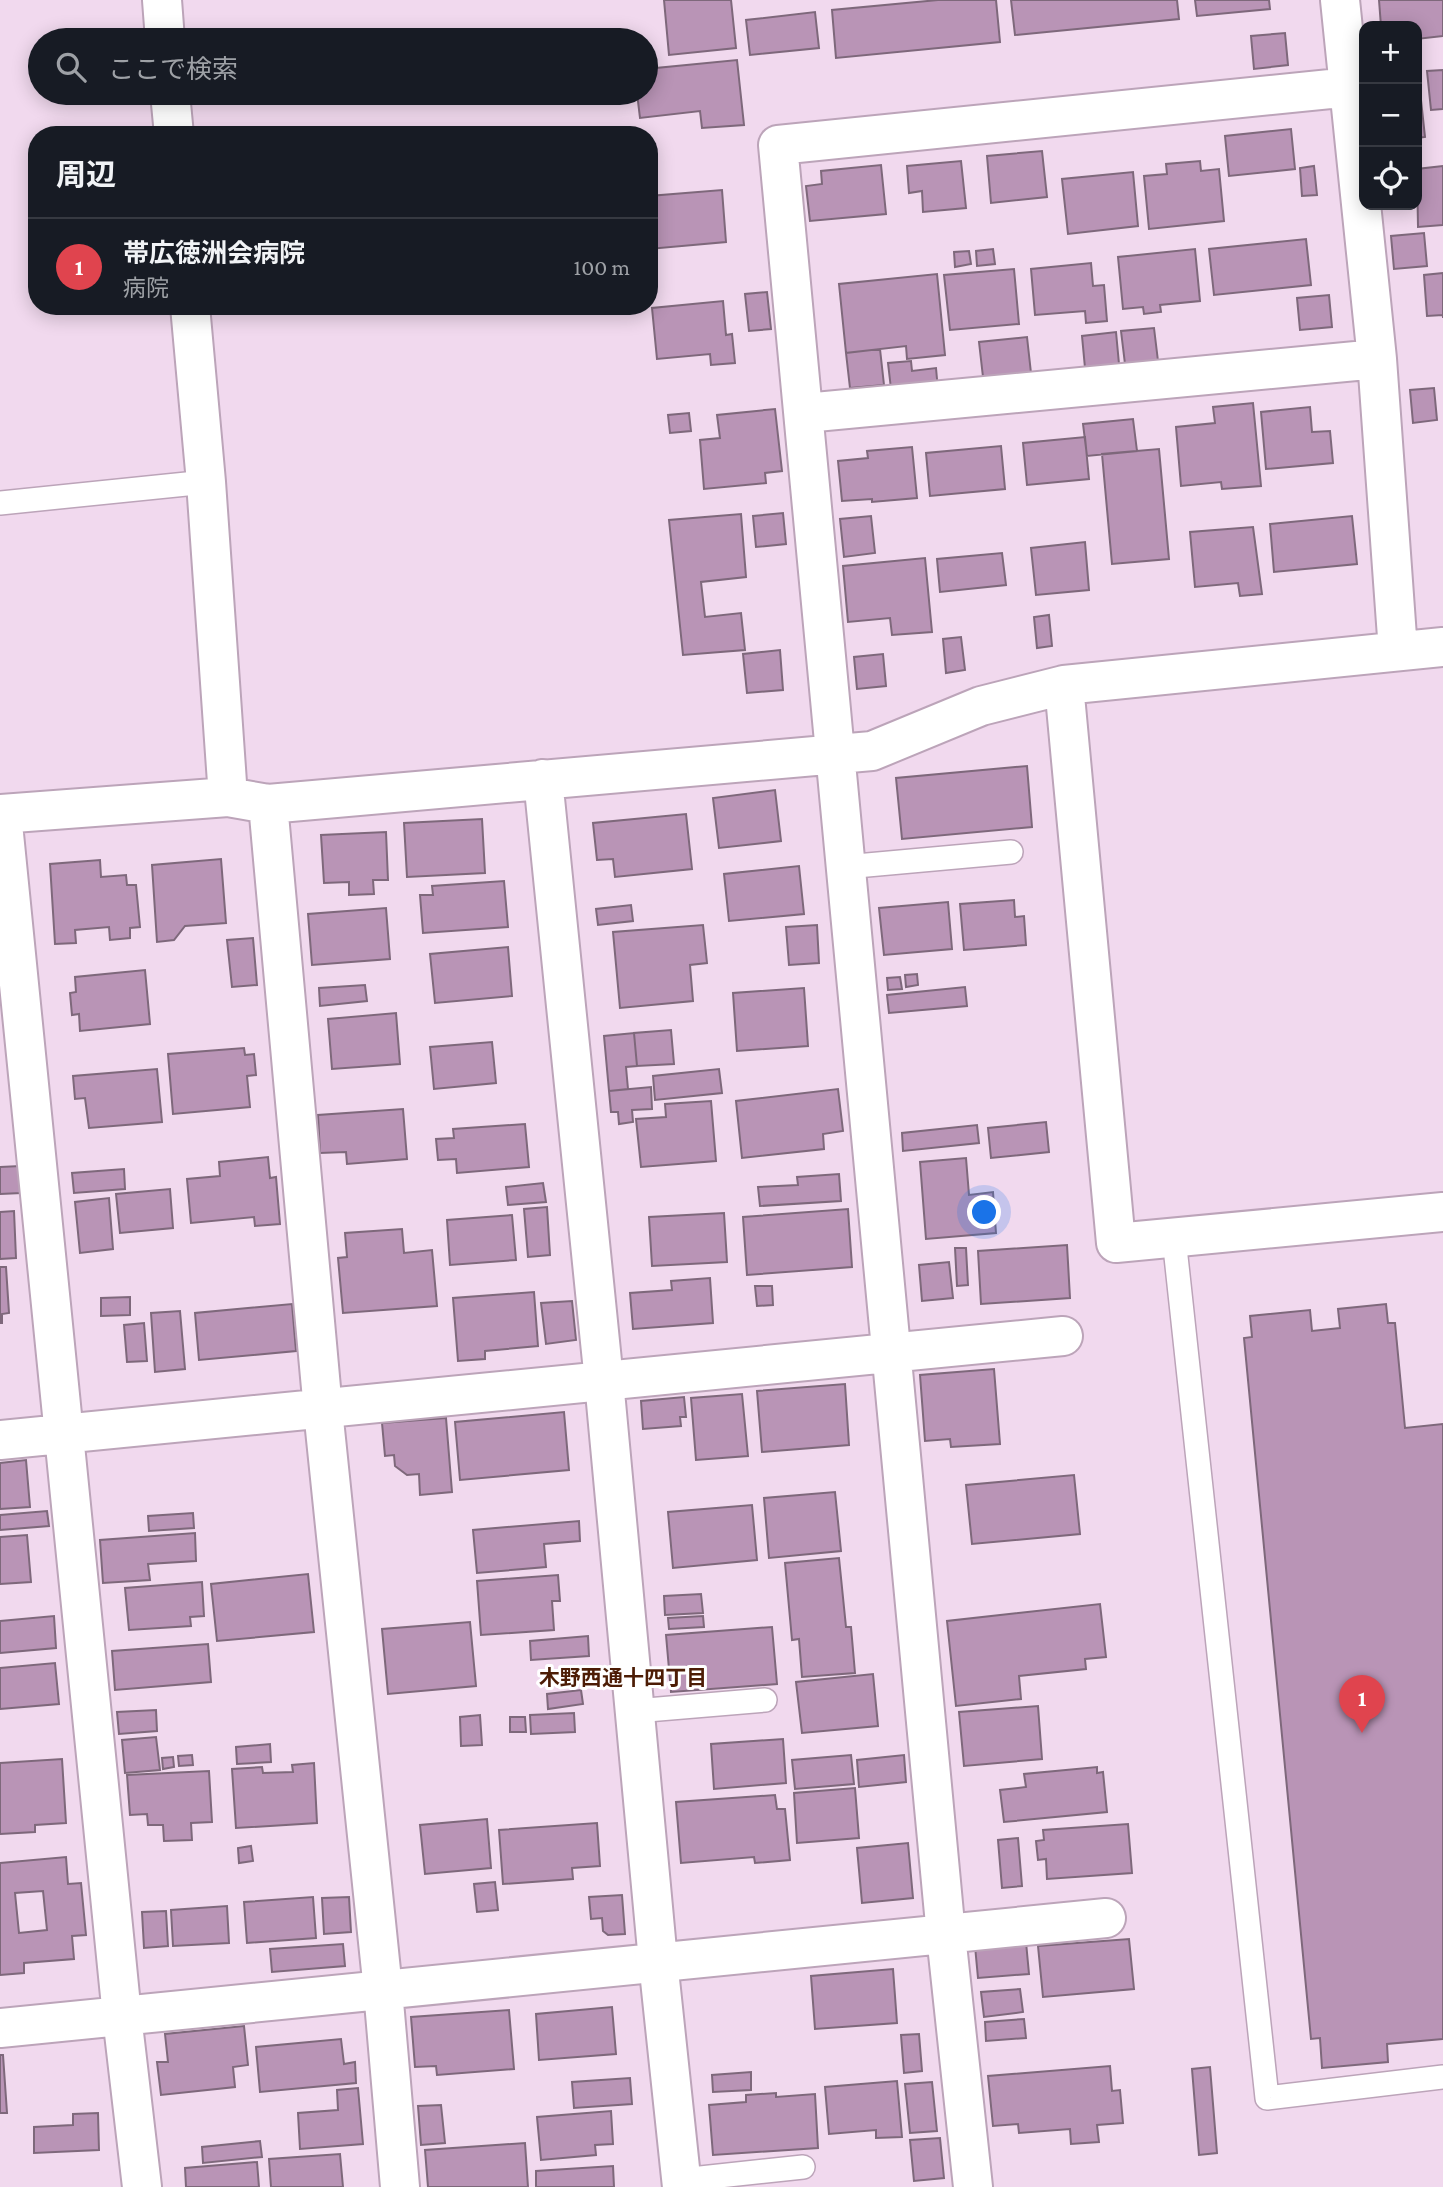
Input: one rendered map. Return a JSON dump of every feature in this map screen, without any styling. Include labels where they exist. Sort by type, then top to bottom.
[{"type":"street","points":[[162,0],[164,28]]},
{"type":"street","points":[[1340,0],[1377,359],[1398,651]]},
{"type":"street","points":[[973,2187],[946,1935],[778,145],[1350,87]]},
{"type":"street","points":[[171,105],[173,126]]},
{"type":"street","points":[[191,315],[206,482],[228,797]]},
{"type":"street","points":[[805,413],[1377,359]]},
{"type":"street","points":[[142,2187],[122,2016],[1,814],[228,797],[268,804],[872,751],[981,706],[1064,685],[1443,647]]},
{"type":"street","points":[[1064,685],[1116,1243],[1443,1212]]},
{"type":"street","points":[[543,779],[682,2183]]},
{"type":"street","points":[[268,804],[323,1410],[383,1990],[400,2187]]},
{"type":"street","points":[[0,1440],[1063,1336]]},
{"type":"street","points":[[0,2028],[1106,1918]]},
{"type":"lane","points":[[0,503],[206,482]]},
{"type":"lane","points":[[845,867],[1012,852]]},
{"type":"lane","points":[[1174,1238],[1267,2098],[1443,2077]]},
{"type":"lane","points":[[635,1711],[765,1700]]},
{"type":"lane","points":[[682,2183],[803,2167]]},
{"type":"building","points":[[664,0],[731,0],[736,48],[669,55]]},
{"type":"building","points":[[938,0],[996,0],[1000,42],[836,58],[832,10]]},
{"type":"building","points":[[1011,0],[1177,0],[1179,19],[1015,35]]},
{"type":"building","points":[[1195,0],[1269,0],[1270,9],[1197,16]]},
{"type":"building","points":[[1379,0],[1443,0],[1443,36],[1422,38],[1422,21],[1381,21]]},
{"type":"building","points":[[815,12],[819,48],[750,55],[746,20]]},
{"type":"building","points":[[1285,33],[1288,65],[1254,69],[1251,36]]},
{"type":"building","points":[[737,60],[744,125],[702,128],[700,111],[640,118],[638,105],[658,105],[658,68]]},
{"type":"building","points":[[1443,70],[1443,109],[1431,110],[1427,71]]},
{"type":"building","points":[[1422,109],[1425,137],[1422,137]]},
{"type":"building","points":[[1291,129],[1295,169],[1229,176],[1225,136]]},
{"type":"building","points":[[1042,151],[1047,197],[991,203],[987,156]]},
{"type":"building","points":[[961,161],[966,208],[923,212],[922,191],[909,193],[907,166]]},
{"type":"building","points":[[1200,161],[1201,171],[1219,169],[1224,221],[1149,229],[1144,176],[1167,174],[1166,164]]},
{"type":"building","points":[[881,165],[886,214],[810,221],[806,186],[822,184],[821,171]]},
{"type":"building","points":[[1314,166],[1317,195],[1302,196],[1300,168]]},
{"type":"building","points":[[1443,166],[1443,225],[1418,227],[1418,210],[1422,210],[1422,168]]},
{"type":"building","points":[[1133,172],[1138,226],[1068,234],[1062,179]]},
{"type":"building","points":[[722,190],[726,242],[658,248],[658,195]]},
{"type":"building","points":[[1424,233],[1427,266],[1394,269],[1391,236]]},
{"type":"building","points":[[1306,239],[1311,285],[1214,295],[1209,249]]},
{"type":"building","points":[[993,249],[995,264],[977,266],[976,251]]},
{"type":"building","points":[[1195,249],[1200,301],[1160,305],[1161,312],[1144,314],[1143,307],[1123,309],[1118,257]]},
{"type":"building","points":[[969,251],[971,264],[955,267],[954,252]]},
{"type":"building","points":[[1091,263],[1093,286],[1104,285],[1107,321],[1086,323],[1085,311],[1035,315],[1031,269]]},
{"type":"building","points":[[1014,269],[1019,324],[950,330],[944,275]]},
{"type":"building","points":[[1443,273],[1443,315],[1427,316],[1424,275]]},
{"type":"building","points":[[937,274],[945,355],[907,359],[906,346],[846,353],[839,284]]},
{"type":"building","points":[[767,292],[771,329],[749,331],[745,294]]},
{"type":"building","points":[[1329,295],[1332,327],[1300,330],[1297,298]]},
{"type":"building","points":[[723,301],[726,335],[732,334],[735,363],[711,365],[710,354],[657,359],[653,315],[658,315],[658,307]]},
{"type":"building","points":[[1154,328],[1158,361],[1125,364],[1121,331]]},
{"type":"building","points":[[1116,332],[1119,364],[1085,368],[1082,336]]},
{"type":"building","points":[[1027,337],[1031,373],[983,377],[979,342]]},
{"type":"building","points":[[880,349],[884,385],[850,388],[846,353]]},
{"type":"building","points":[[911,361],[912,371],[936,368],[939,401],[893,406],[888,363]]},
{"type":"building","points":[[1434,388],[1437,420],[1413,423],[1410,390]]},
{"type":"building","points":[[1253,403],[1261,486],[1222,489],[1221,482],[1181,486],[1176,427],[1215,423],[1213,407]]},
{"type":"building","points":[[1310,407],[1312,432],[1330,431],[1333,463],[1266,469],[1261,412]]},
{"type":"building","points":[[775,409],[782,471],[765,473],[766,483],[704,489],[700,440],[720,438],[717,415]]},
{"type":"building","points":[[689,413],[691,431],[670,433],[668,415]]},
{"type":"building","points":[[1133,419],[1137,451],[1087,456],[1083,424]]},
{"type":"building","points":[[1085,437],[1089,479],[1027,485],[1023,443]]},
{"type":"building","points":[[1001,446],[1005,489],[930,496],[926,453]]},
{"type":"building","points":[[912,447],[917,498],[872,502],[872,499],[842,501],[838,461],[868,458],[867,451]]},
{"type":"building","points":[[1159,449],[1169,559],[1112,564],[1102,454]]},
{"type":"building","points":[[783,513],[786,544],[756,547],[753,516]]},
{"type":"building","points":[[741,514],[746,577],[701,582],[705,617],[741,613],[745,650],[683,655],[669,520]]},
{"type":"building","points":[[871,516],[875,553],[844,557],[840,519]]},
{"type":"building","points":[[1352,516],[1357,564],[1274,572],[1270,524]]},
{"type":"building","points":[[1253,527],[1262,594],[1240,596],[1238,583],[1195,587],[1190,532]]},
{"type":"building","points":[[1085,542],[1089,590],[1036,595],[1031,548]]},
{"type":"building","points":[[1002,553],[1006,585],[940,592],[937,559]]},
{"type":"building","points":[[925,558],[932,632],[892,635],[890,618],[848,622],[843,566]]},
{"type":"building","points":[[1049,615],[1052,646],[1037,648],[1034,617]]},
{"type":"building","points":[[961,637],[965,670],[946,673],[943,639]]},
{"type":"building","points":[[780,650],[783,690],[747,693],[743,654]]},
{"type":"building","points":[[883,654],[886,686],[857,689],[854,657]]},
{"type":"building","points":[[1027,766],[1032,827],[902,839],[896,778]]},
{"type":"building","points":[[775,790],[781,841],[719,848],[713,798]]},
{"type":"building","points":[[686,814],[692,869],[615,877],[613,859],[597,860],[593,823]]},
{"type":"building","points":[[482,819],[485,873],[407,877],[404,823]]},
{"type":"building","points":[[386,832],[388,880],[373,880],[374,894],[349,895],[349,882],[324,883],[321,835]]},
{"type":"building","points":[[221,859],[226,923],[185,926],[174,940],[157,942],[152,865]]},
{"type":"building","points":[[100,860],[101,877],[126,875],[127,885],[136,885],[140,927],[130,928],[130,938],[110,940],[109,927],[75,930],[76,943],[55,944],[50,864]]},
{"type":"building","points":[[799,866],[804,914],[729,921],[724,874]]},
{"type":"building","points":[[504,881],[508,927],[423,933],[420,895],[433,895],[432,886]]},
{"type":"building","points":[[1014,900],[1015,917],[1024,916],[1026,945],[964,950],[960,904]]},
{"type":"building","points":[[948,902],[952,949],[884,955],[879,908]]},
{"type":"building","points":[[631,905],[633,921],[598,925],[596,909]]},
{"type":"building","points":[[386,908],[390,959],[312,965],[308,914]]},
{"type":"building","points":[[703,925],[707,963],[690,965],[693,1001],[620,1008],[613,932]]},
{"type":"building","points":[[817,925],[819,963],[789,965],[786,927]]},
{"type":"building","points":[[253,938],[257,985],[232,987],[227,940]]},
{"type":"building","points":[[508,947],[512,996],[435,1003],[430,954]]},
{"type":"building","points":[[145,970],[150,1024],[80,1031],[79,1014],[72,1015],[70,993],[76,992],[75,977]]},
{"type":"building","points":[[917,974],[918,985],[906,987],[905,975]]},
{"type":"building","points":[[900,977],[902,989],[888,990],[887,978]]},
{"type":"building","points":[[365,985],[367,1001],[320,1006],[319,988]]},
{"type":"building","points":[[965,987],[967,1006],[889,1013],[887,995]]},
{"type":"building","points":[[804,988],[808,1046],[737,1051],[733,993]]},
{"type":"building","points":[[396,1013],[400,1064],[332,1069],[328,1019]]},
{"type":"building","points":[[671,1030],[674,1064],[637,1066],[634,1033]]},
{"type":"building","points":[[634,1033],[637,1066],[626,1067],[628,1089],[609,1091],[604,1036]]},
{"type":"building","points":[[492,1042],[496,1083],[434,1089],[430,1047]]},
{"type":"building","points":[[244,1048],[245,1055],[254,1054],[256,1075],[247,1076],[250,1107],[173,1114],[168,1054]]},
{"type":"building","points":[[157,1069],[162,1122],[89,1128],[85,1098],[75,1099],[73,1076]]},
{"type":"building","points":[[719,1069],[722,1093],[655,1100],[653,1076]]},
{"type":"building","points":[[651,1087],[652,1109],[632,1110],[633,1122],[619,1124],[618,1112],[611,1112],[609,1091]]},
{"type":"building","points":[[838,1089],[843,1131],[823,1134],[824,1149],[742,1158],[736,1101]]},
{"type":"building","points":[[711,1101],[716,1161],[641,1167],[636,1119],[666,1117],[665,1104]]},
{"type":"building","points":[[403,1109],[407,1159],[347,1164],[346,1152],[320,1153],[318,1115]]},
{"type":"building","points":[[1046,1122],[1049,1152],[991,1158],[988,1128]]},
{"type":"building","points":[[525,1124],[529,1167],[457,1173],[456,1159],[438,1160],[436,1139],[454,1138],[453,1129]]},
{"type":"building","points":[[977,1125],[979,1143],[903,1151],[902,1133]]},
{"type":"building","points":[[268,1157],[270,1178],[276,1177],[280,1224],[255,1226],[254,1217],[191,1223],[187,1179],[220,1176],[219,1162]]},
{"type":"building","points":[[966,1158],[969,1195],[993,1192],[996,1233],[926,1239],[920,1162]]},
{"type":"building","points":[[20,1166],[21,1193],[0,1194],[0,1167]]},
{"type":"building","points":[[124,1169],[125,1189],[74,1193],[72,1173]]},
{"type":"building","points":[[839,1174],[841,1201],[760,1206],[758,1187],[798,1185],[797,1177]]},
{"type":"building","points":[[543,1183],[546,1202],[508,1205],[506,1187]]},
{"type":"building","points":[[170,1189],[173,1228],[120,1233],[116,1194]]},
{"type":"building","points":[[109,1198],[113,1249],[80,1253],[75,1202]]},
{"type":"building","points":[[547,1207],[550,1255],[528,1257],[524,1209]]},
{"type":"building","points":[[848,1209],[852,1267],[747,1275],[743,1217]]},
{"type":"building","points":[[14,1211],[16,1258],[0,1259],[0,1212]]},
{"type":"building","points":[[724,1213],[727,1262],[652,1266],[649,1217]]},
{"type":"building","points":[[512,1215],[516,1260],[450,1265],[447,1220]]},
{"type":"building","points":[[402,1229],[404,1253],[432,1250],[437,1306],[343,1313],[338,1258],[347,1257],[345,1233]]},
{"type":"building","points":[[1067,1245],[1070,1298],[981,1304],[978,1251]]},
{"type":"building","points":[[955,1248],[966,1248],[968,1285],[957,1286]]},
{"type":"building","points":[[949,1262],[953,1298],[922,1301],[919,1265]]},
{"type":"building","points":[[0,1267],[6,1267],[9,1313],[2,1314],[2,1323],[0,1323]]},
{"type":"building","points":[[710,1278],[713,1323],[633,1329],[630,1293],[672,1290],[671,1281]]},
{"type":"building","points":[[755,1286],[772,1286],[773,1305],[757,1306]]},
{"type":"building","points":[[534,1292],[538,1346],[485,1351],[485,1359],[458,1361],[453,1298]]},
{"type":"building","points":[[130,1297],[130,1315],[101,1316],[101,1298]]},
{"type":"building","points":[[572,1301],[576,1340],[546,1344],[541,1303]]},
{"type":"building","points":[[292,1304],[296,1351],[199,1360],[195,1313]]},
{"type":"building","points":[[1386,1304],[1388,1323],[1395,1323],[1405,1428],[1443,1424],[1443,2039],[1387,2044],[1388,2062],[1322,2068],[1320,2038],[1311,2039],[1244,1338],[1252,1337],[1250,1316],[1310,1310],[1312,1331],[1340,1328],[1338,1309]]},
{"type":"building","points":[[180,1311],[185,1369],[155,1372],[151,1313]]},
{"type":"building","points":[[144,1323],[147,1361],[127,1362],[124,1325]]},
{"type":"building","points":[[994,1369],[1000,1444],[951,1447],[950,1439],[925,1441],[920,1375]]},
{"type":"building","points":[[845,1384],[849,1445],[762,1452],[757,1391]]},
{"type":"building","points":[[742,1394],[748,1456],[696,1460],[691,1398]]},
{"type":"building","points":[[684,1397],[686,1417],[680,1417],[681,1426],[643,1429],[641,1401]]},
{"type":"building","points":[[564,1412],[569,1470],[460,1480],[455,1422]]},
{"type":"building","points":[[446,1418],[452,1492],[420,1495],[419,1474],[407,1475],[395,1466],[394,1455],[385,1456],[382,1423]]},
{"type":"building","points":[[26,1460],[30,1507],[0,1509],[0,1463]]},
{"type":"building","points":[[1074,1475],[1080,1534],[972,1544],[966,1485]]},
{"type":"building","points":[[835,1492],[841,1551],[769,1558],[764,1498]]},
{"type":"building","points":[[752,1505],[757,1560],[673,1568],[668,1512]]},
{"type":"building","points":[[47,1511],[49,1526],[0,1530],[0,1515]]},
{"type":"building","points":[[193,1513],[194,1528],[149,1531],[148,1516]]},
{"type":"building","points":[[579,1521],[580,1541],[544,1544],[546,1567],[477,1573],[473,1530]]},
{"type":"building","points":[[195,1533],[196,1561],[148,1564],[150,1580],[103,1583],[100,1540]]},
{"type":"building","points":[[27,1535],[31,1582],[0,1584],[0,1537]]},
{"type":"building","points":[[839,1558],[846,1627],[851,1627],[855,1673],[802,1677],[799,1639],[792,1640],[785,1563]]},
{"type":"building","points":[[308,1574],[314,1632],[217,1641],[211,1584]]},
{"type":"building","points":[[558,1575],[560,1601],[552,1601],[554,1630],[481,1635],[477,1581]]},
{"type":"building","points":[[202,1582],[204,1616],[190,1617],[191,1626],[129,1630],[125,1588]]},
{"type":"building","points":[[701,1594],[703,1613],[665,1615],[664,1596]]},
{"type":"building","points":[[1100,1604],[1106,1657],[1085,1659],[1086,1669],[1019,1676],[1021,1699],[956,1706],[947,1621]]},
{"type":"building","points":[[54,1616],[56,1648],[0,1653],[0,1621]]},
{"type":"building","points":[[703,1616],[704,1627],[669,1629],[668,1618]]},
{"type":"building","points":[[470,1622],[476,1686],[388,1694],[382,1629]]},
{"type":"building","points":[[772,1627],[777,1684],[671,1692],[666,1635]]},
{"type":"building","points":[[588,1636],[589,1656],[531,1660],[530,1641]]},
{"type":"building","points":[[208,1644],[211,1682],[115,1690],[112,1651]]},
{"type":"building","points":[[55,1663],[59,1704],[0,1709],[0,1668]]},
{"type":"building","points":[[873,1674],[878,1726],[802,1733],[796,1682]]},
{"type":"building","points":[[581,1690],[583,1704],[548,1709],[547,1694]]},
{"type":"building","points":[[1038,1706],[1042,1759],[964,1766],[959,1712]]},
{"type":"building","points":[[156,1710],[157,1731],[119,1734],[117,1712]]},
{"type":"building","points":[[574,1713],[575,1732],[531,1734],[530,1715]]},
{"type":"building","points":[[480,1715],[482,1745],[461,1746],[460,1717]]},
{"type":"building","points":[[510,1717],[525,1717],[526,1732],[510,1732]]},
{"type":"building","points":[[156,1737],[160,1770],[125,1773],[122,1740]]},
{"type":"building","points":[[783,1739],[786,1783],[714,1789],[711,1744]]},
{"type":"building","points":[[270,1744],[271,1762],[237,1764],[236,1747]]},
{"type":"building","points":[[192,1755],[193,1765],[179,1766],[178,1756]]},
{"type":"building","points":[[851,1755],[854,1784],[795,1789],[792,1760]]},
{"type":"building","points":[[904,1755],[906,1782],[859,1787],[857,1760]]},
{"type":"building","points":[[173,1757],[174,1767],[163,1769],[162,1758]]},
{"type":"building","points":[[62,1759],[66,1823],[35,1825],[35,1832],[0,1834],[0,1763]]},
{"type":"building","points":[[314,1763],[317,1823],[236,1828],[232,1769],[262,1767],[263,1773],[293,1772],[292,1765]]},
{"type":"building","points":[[1097,1767],[1097,1773],[1103,1772],[1107,1812],[1004,1822],[1000,1790],[1026,1787],[1024,1774]]},
{"type":"building","points":[[209,1771],[212,1822],[191,1823],[192,1840],[164,1841],[163,1825],[148,1825],[147,1814],[130,1815],[127,1775]]},
{"type":"building","points":[[855,1788],[859,1838],[797,1843],[794,1793]]},
{"type":"building","points":[[775,1795],[777,1809],[785,1809],[790,1860],[755,1863],[754,1857],[681,1863],[676,1802]]},
{"type":"building","points":[[487,1819],[491,1868],[425,1874],[420,1825]]},
{"type":"building","points":[[597,1823],[600,1866],[572,1868],[573,1879],[503,1884],[499,1830]]},
{"type":"building","points":[[1128,1824],[1132,1873],[1047,1879],[1046,1859],[1038,1860],[1036,1841],[1044,1840],[1043,1830]]},
{"type":"building","points":[[1018,1838],[1022,1886],[1002,1888],[998,1840]]},
{"type":"building","points":[[908,1843],[913,1898],[862,1903],[857,1848]]},
{"type":"building","points":[[251,1846],[253,1861],[239,1863],[238,1848]]},
{"type":"building","points":[[66,1857],[68,1884],[81,1883],[86,1935],[72,1936],[74,1959],[24,1963],[24,1973],[0,1975],[0,1863]],"holes":[[[43,1891],[47,1930],[19,1933],[15,1893]]]},
{"type":"building","points":[[495,1882],[498,1910],[477,1912],[474,1884]]},
{"type":"building","points":[[622,1895],[625,1934],[608,1935],[603,1931],[602,1918],[591,1919],[589,1897]]},
{"type":"building","points":[[313,1897],[316,1938],[247,1943],[244,1902]]},
{"type":"building","points":[[349,1897],[351,1932],[324,1934],[322,1898]]},
{"type":"building","points":[[227,1906],[229,1943],[173,1946],[171,1910]]},
{"type":"building","points":[[166,1911],[168,1946],[144,1948],[142,1912]]},
{"type":"building","points":[[1129,1939],[1134,1989],[1043,1997],[1038,1946]]},
{"type":"building","points":[[1026,1942],[1029,1974],[978,1978],[975,1946]]},
{"type":"building","points":[[343,1944],[345,1966],[272,1972],[270,1949]]},
{"type":"building","points":[[893,1969],[897,2023],[815,2029],[811,1976]]},
{"type":"building","points":[[1020,1989],[1023,2012],[984,2017],[981,1992]]},
{"type":"building","points":[[612,2007],[616,2054],[539,2060],[536,2014]]},
{"type":"building","points":[[509,2010],[514,2069],[437,2075],[436,2066],[415,2067],[411,2017]]},
{"type":"building","points":[[1024,2019],[1026,2038],[986,2041],[985,2022]]},
{"type":"building","points":[[244,2026],[248,2065],[233,2067],[235,2087],[161,2095],[157,2062],[168,2062],[165,2034]]},
{"type":"building","points":[[919,2034],[922,2071],[904,2073],[901,2035]]},
{"type":"building","points":[[341,2039],[344,2064],[355,2062],[356,2083],[260,2092],[256,2047]]},
{"type":"building","points":[[0,2055],[3,2055],[7,2113],[0,2113]]},
{"type":"building","points":[[1110,2066],[1112,2091],[1120,2090],[1123,2123],[1097,2125],[1099,2142],[1071,2144],[1070,2129],[1019,2133],[1018,2124],[993,2126],[988,2076]]},
{"type":"building","points":[[1210,2067],[1217,2153],[1199,2155],[1192,2069]]},
{"type":"building","points":[[751,2072],[751,2090],[713,2092],[712,2075]]},
{"type":"building","points":[[630,2078],[632,2104],[574,2108],[572,2082]]},
{"type":"building","points":[[897,2081],[902,2137],[876,2138],[876,2130],[829,2134],[825,2087]]},
{"type":"building","points":[[932,2082],[937,2131],[910,2133],[905,2084]]},
{"type":"building","points":[[358,2088],[363,2144],[300,2149],[298,2113],[338,2110],[337,2090]]},
{"type":"building","points":[[776,2093],[776,2097],[815,2094],[818,2148],[713,2155],[709,2105],[746,2102],[746,2095]]},
{"type":"building","points":[[441,2105],[445,2143],[421,2145],[418,2106]]},
{"type":"building","points":[[611,2111],[613,2144],[595,2145],[596,2155],[541,2160],[537,2117]]},
{"type":"building","points":[[98,2113],[99,2150],[34,2153],[34,2127],[73,2125],[73,2114]]},
{"type":"building","points":[[940,2138],[944,2178],[914,2181],[910,2140]]},
{"type":"building","points":[[260,2141],[262,2157],[203,2163],[202,2147]]},
{"type":"building","points":[[525,2143],[528,2187],[428,2187],[425,2150]]},
{"type":"building","points":[[340,2154],[343,2187],[271,2187],[269,2159]]},
{"type":"building","points":[[257,2162],[259,2187],[186,2187],[185,2168]]},
{"type":"building","points":[[613,2166],[614,2187],[536,2187],[536,2171]]},
{"type":"place","name":"帯広徳洲会病院","points":[[1362,1733]]},
{"type":"district","name":"木野西通十四丁目","points":[[623,1678]]}]
